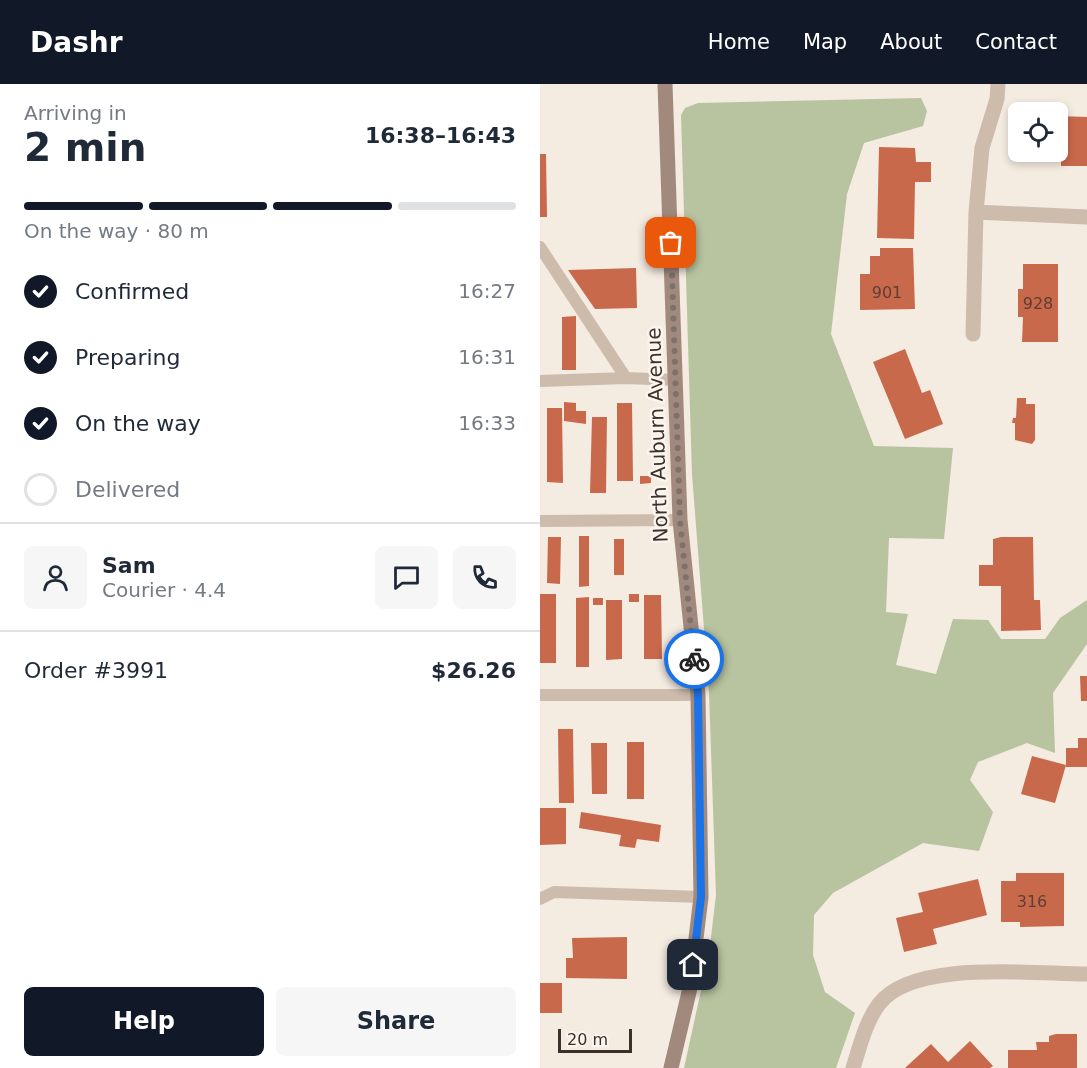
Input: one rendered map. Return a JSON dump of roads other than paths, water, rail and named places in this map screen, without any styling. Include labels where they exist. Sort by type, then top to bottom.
[{"type":"main road","name":"North Auburn Avenue","points":[[665,84],[680,520],[698,695],[701,897],[690,988],[670,1068]]},
{"type":"street","points":[[973,334],[976,212],[982,148],[997,99],[998,84]]},
{"type":"street","points":[[976,212],[1087,217]]},
{"type":"street","points":[[853,1068],[868,1022],[880,1003],[895,990],[913,980],[933,975],[964,973],[1087,974]]},
{"type":"lane","points":[[540,247],[626,378]]},
{"type":"lane","points":[[540,381],[626,378],[676,380]]},
{"type":"lane","points":[[540,521],[680,520]]},
{"type":"lane","points":[[540,695],[698,695]]},
{"type":"lane","points":[[540,899],[554,892],[701,897]]}]
